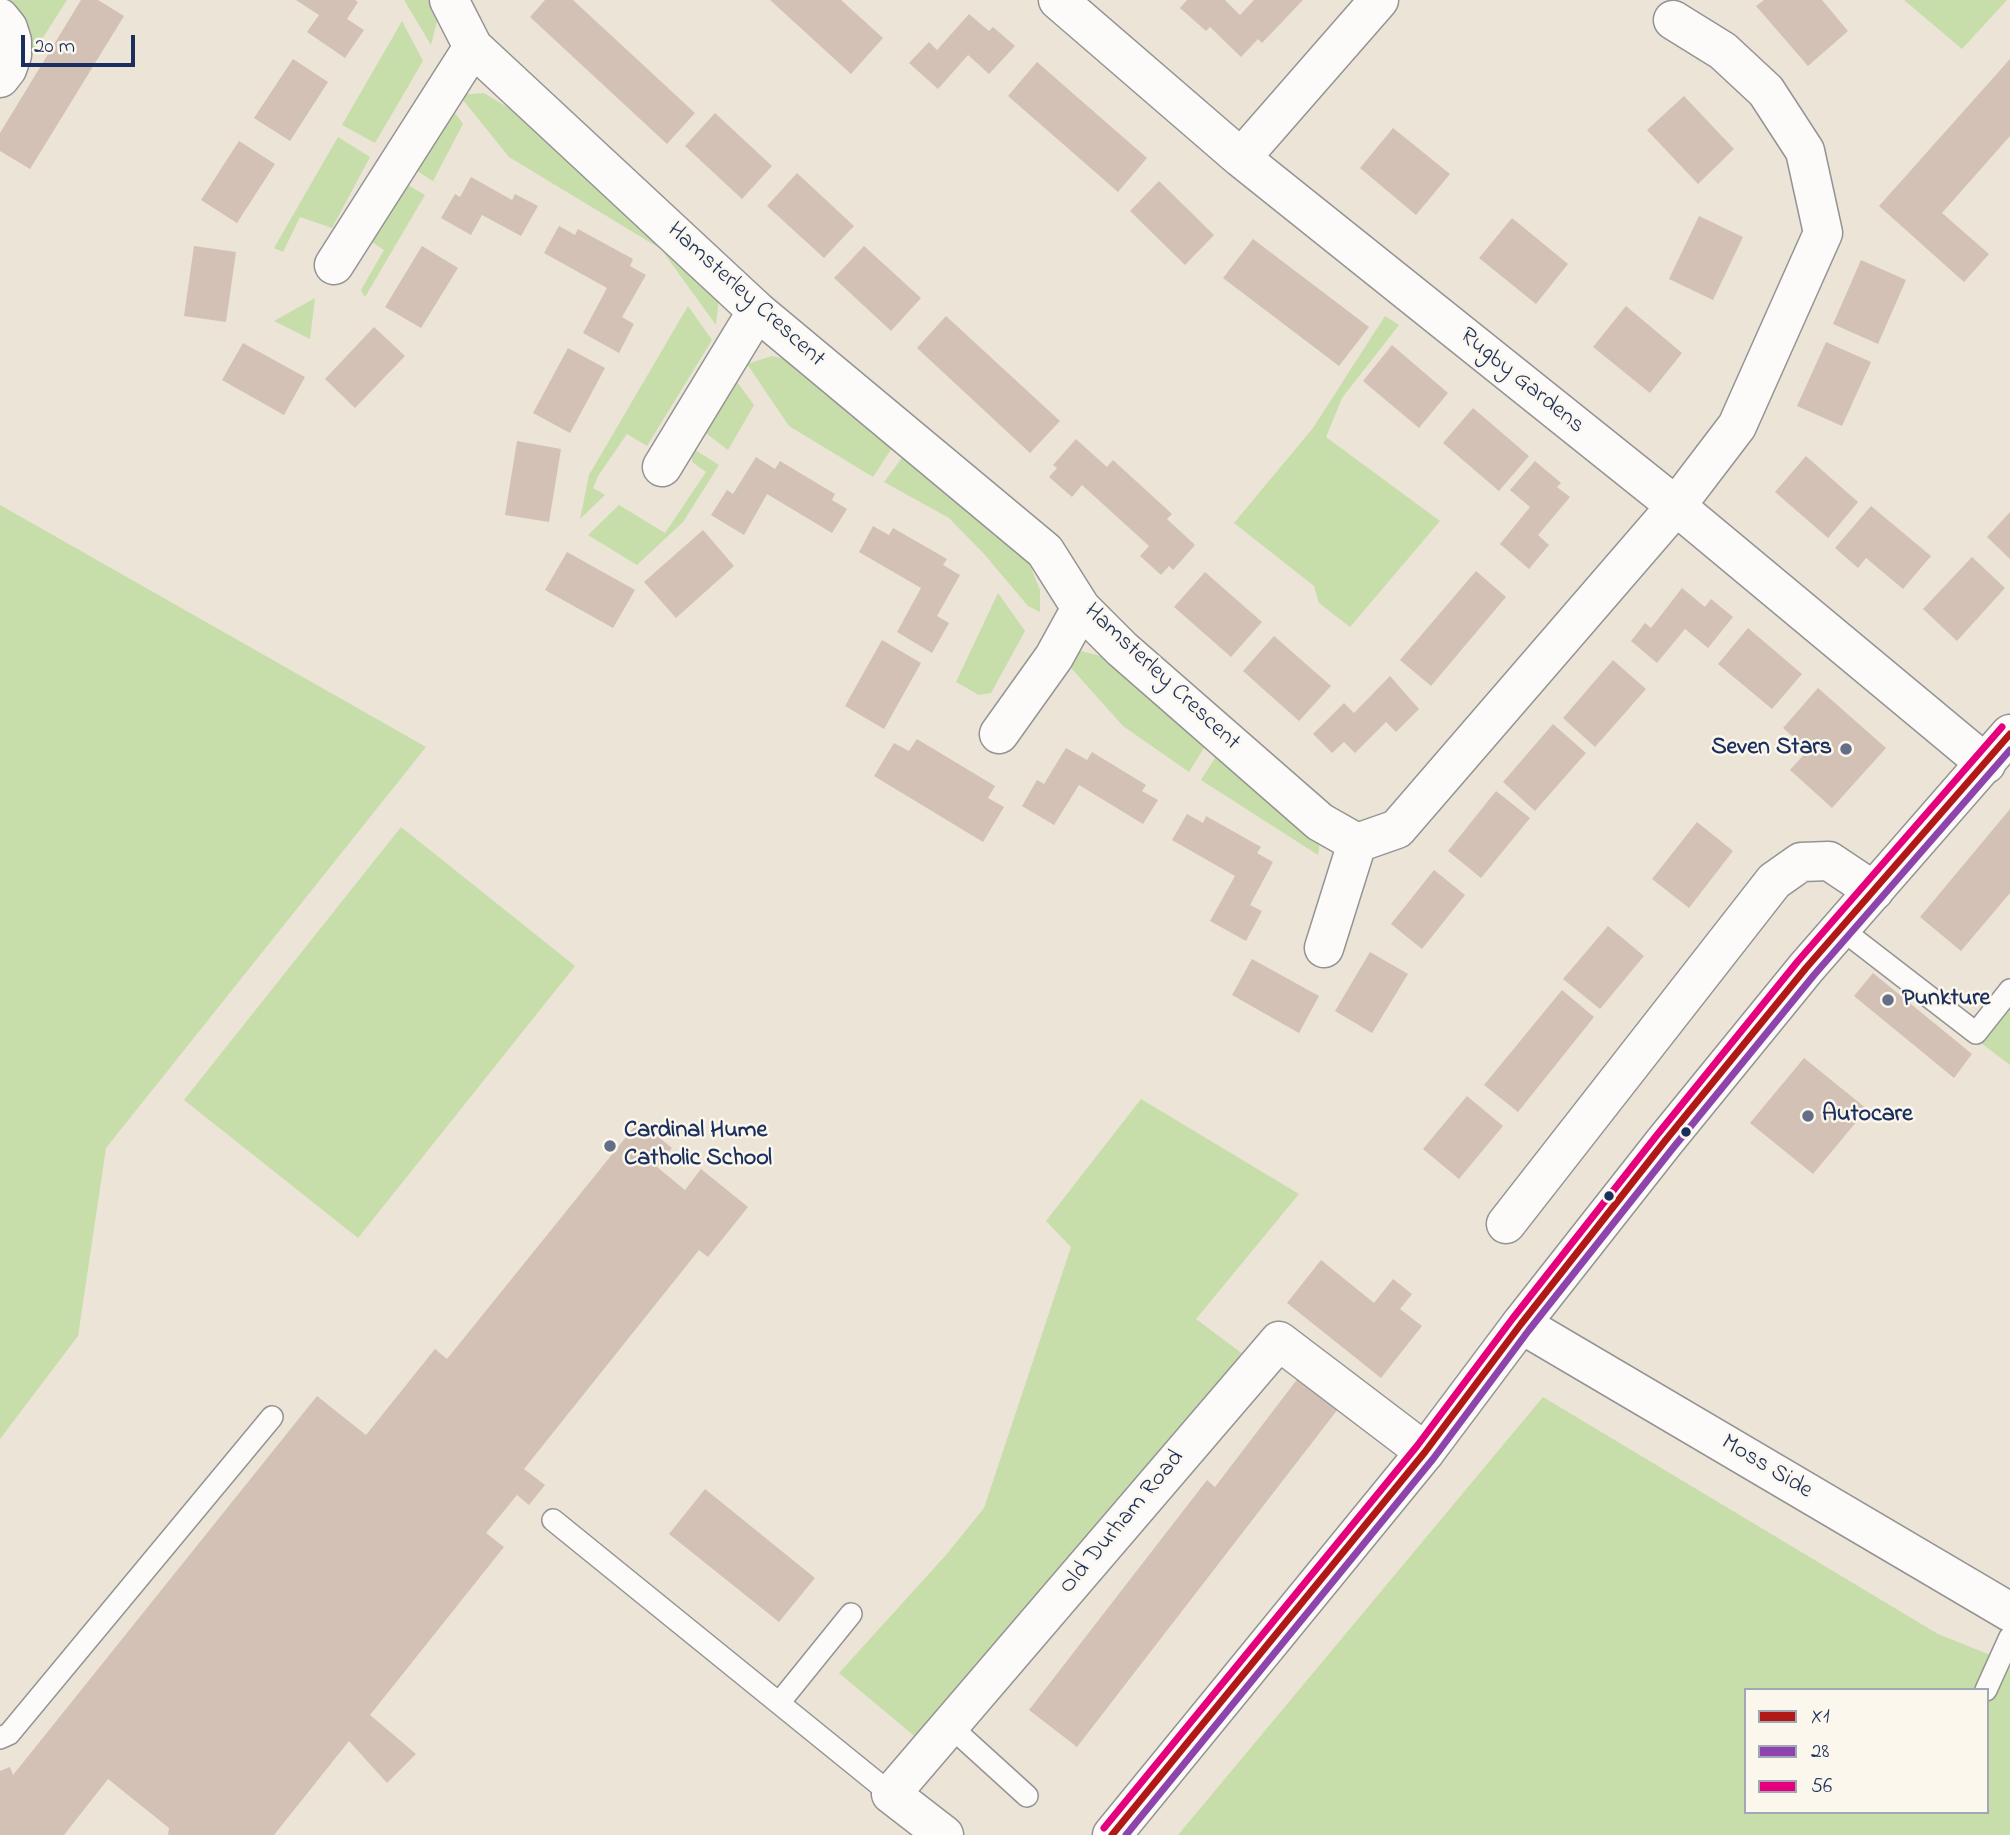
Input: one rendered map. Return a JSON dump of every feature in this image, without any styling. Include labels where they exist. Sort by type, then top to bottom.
[{"type":"street","name":"Hamsterley Crescent","points":[[449,0],[473,47],[757,312],[1045,551],[1081,608],[1122,649],[1320,822],[1357,843]]},
{"type":"street","name":"Rugby Gardens","points":[[1058,0],[1241,158],[1676,506],[1986,764]]},
{"type":"street","points":[[1241,158],[1379,0]]},
{"type":"street","points":[[0,18],[8,28],[12,55],[0,78]]},
{"type":"street","points":[[1324,948],[1357,843],[1397,829],[1676,506],[1737,426],[1823,233],[1805,151],[1766,91],[1723,51],[1672,20]]},
{"type":"street","points":[[334,265],[473,47]]},
{"type":"street","points":[[662,467],[757,312]]},
{"type":"street","points":[[999,734],[1054,657],[1081,608]]},
{"type":"street","points":[[1112,1835],[1425,1452],[1521,1324],[1665,1141],[1840,928],[2010,734]]},
{"type":"street","points":[[1506,1224],[1774,881],[1801,862],[1829,861],[1874,891]]},
{"type":"street","name":"Moss Side","points":[[1521,1324],[2010,1612]]},
{"type":"street","name":"Old Durham Road","points":[[891,1794],[1279,1341],[1425,1452]]},
{"type":"street","points":[[891,1794],[944,1835]]},
{"type":"lane","points":[[1840,928],[1976,1033],[2010,989]]},
{"type":"lane","points":[[0,1738],[9,1734],[272,1417]]},
{"type":"lane","points":[[553,1520],[891,1794]]},
{"type":"lane","points":[[779,1703],[851,1615]]},
{"type":"lane","points":[[1987,1688],[2010,1636]]},
{"type":"lane","points":[[950,1726],[1027,1796]]},
{"type":"green space","points":[[11,0],[67,0],[32,55],[28,22]]},
{"type":"green space","points":[[404,0],[428,0],[437,21],[431,45]]},
{"type":"green space","points":[[1904,0],[2007,0],[1962,49]]},
{"type":"green space","points":[[402,21],[423,61],[375,143],[342,125]]},
{"type":"green space","points":[[484,93],[512,110],[596,179],[719,298],[716,325],[661,249],[509,157],[459,95]]},
{"type":"green space","points":[[448,103],[463,124],[433,181],[411,167]]},
{"type":"green space","points":[[338,137],[370,157],[332,228],[300,217],[283,252],[274,248]]},
{"type":"green space","points":[[401,181],[425,195],[365,297],[361,290],[384,250],[369,240]]},
{"type":"green space","points":[[315,298],[310,339],[274,321]]},
{"type":"green space","points":[[688,306],[712,340],[647,446],[627,434],[598,476],[593,488],[605,495],[580,519],[589,475]]},
{"type":"green space","points":[[1385,316],[1399,325],[1342,398],[1326,437],[1440,521],[1350,627],[1319,603],[1314,586],[1234,523],[1313,428]]},
{"type":"green space","points":[[772,356],[796,361],[894,445],[873,477],[789,426],[747,364]]},
{"type":"green space","points":[[735,379],[754,405],[728,450],[703,431]]},
{"type":"green space","points":[[692,448],[719,465],[683,522],[637,565],[588,535],[619,505],[665,533],[706,472],[692,462]]},
{"type":"green space","points":[[905,454],[1029,563],[1040,590],[1040,612],[1028,606],[949,518],[884,482]]},
{"type":"green space","points":[[0,505],[426,747],[106,1148],[78,1336],[0,1439]]},
{"type":"green space","points":[[998,593],[1025,631],[991,693],[979,695],[956,682]]},
{"type":"green space","points":[[1081,651],[1101,656],[1207,743],[1189,772],[1123,726],[1064,660]]},
{"type":"green space","points":[[1218,753],[1320,842],[1318,855],[1201,780]]},
{"type":"green space","points":[[401,827],[575,966],[358,1238],[184,1100]]},
{"type":"green space","points":[[2010,1007],[2010,1065],[1981,1043]]},
{"type":"green space","points":[[1141,1099],[1299,1194],[1196,1319],[1244,1355],[919,1740],[839,1673],[946,1555],[984,1508],[1071,1247],[1046,1221]]},
{"type":"green space","points":[[1543,1397],[1938,1634],[2010,1663],[2010,1835],[1178,1835]]},
{"type":"building","points":[[81,0],[98,0],[124,16],[30,169],[0,151],[0,133]]},
{"type":"building","points":[[296,0],[358,2],[347,19],[364,30],[345,58],[307,32],[319,15]]},
{"type":"building","points":[[545,0],[573,0],[695,113],[667,144],[530,17]]},
{"type":"building","points":[[770,0],[841,0],[883,38],[851,74]]},
{"type":"building","points":[[1187,0],[1225,0],[1240,15],[1254,0],[1303,0],[1262,43],[1258,39],[1241,57],[1210,27],[1206,31],[1180,8]]},
{"type":"building","points":[[1764,0],[1822,0],[1848,31],[1808,66],[1756,6]]},
{"type":"building","points":[[969,14],[989,31],[993,27],[1015,46],[989,74],[968,55],[938,89],[909,63],[929,42],[937,50]]},
{"type":"building","points":[[293,59],[328,82],[290,141],[254,118]]},
{"type":"building","points":[[2010,59],[2010,136],[1942,213],[1989,254],[1964,282],[1879,206]]},
{"type":"building","points":[[1037,62],[1147,158],[1118,192],[1008,96]]},
{"type":"building","points":[[1684,96],[1734,149],[1698,184],[1647,130]]},
{"type":"building","points":[[715,113],[772,166],[742,199],[685,146]]},
{"type":"building","points":[[1393,128],[1450,174],[1416,215],[1360,168]]},
{"type":"building","points":[[239,141],[275,164],[237,223],[201,200]]},
{"type":"building","points":[[797,173],[854,226],[824,258],[767,206]]},
{"type":"building","points":[[471,177],[512,200],[515,194],[538,206],[521,236],[482,215],[471,235],[441,218],[455,194],[460,197]]},
{"type":"building","points":[[1159,181],[1214,235],[1185,265],[1130,211]]},
{"type":"building","points":[[1699,216],[1743,237],[1713,300],[1669,279]]},
{"type":"building","points":[[1512,218],[1568,264],[1536,304],[1479,258]]},
{"type":"building","points":[[559,226],[575,235],[578,229],[633,259],[630,266],[646,275],[622,317],[634,324],[619,353],[583,333],[607,288],[544,253]]},
{"type":"building","points":[[1253,239],[1369,327],[1339,366],[1223,278]]},
{"type":"building","points":[[194,246],[236,252],[226,322],[184,316]]},
{"type":"building","points":[[422,246],[458,268],[421,328],[385,307]]},
{"type":"building","points":[[864,246],[921,298],[891,331],[834,278]]},
{"type":"building","points":[[1861,260],[1906,280],[1878,344],[1833,324]]},
{"type":"building","points":[[1626,306],[1682,353],[1650,393],[1593,347]]},
{"type":"building","points":[[946,316],[1060,421],[1030,453],[917,348]]},
{"type":"building","points":[[374,327],[405,356],[355,408],[325,379]]},
{"type":"building","points":[[1826,342],[1871,362],[1842,426],[1797,406]]},
{"type":"building","points":[[243,343],[305,377],[284,415],[222,380]]},
{"type":"building","points":[[1392,345],[1448,393],[1419,428],[1363,381]]},
{"type":"building","points":[[568,348],[605,368],[570,433],[533,413]]},
{"type":"building","points":[[1473,408],[1529,456],[1499,491],[1443,443]]},
{"type":"building","points":[[1076,439],[1107,467],[1113,460],[1172,514],[1167,519],[1195,545],[1173,570],[1169,566],[1161,575],[1140,556],[1149,546],[1082,485],[1072,497],[1049,477],[1057,468],[1053,465]]},
{"type":"building","points":[[517,441],[561,449],[549,522],[505,515]]},
{"type":"building","points":[[1806,456],[1858,502],[1828,538],[1775,492]]},
{"type":"building","points":[[756,457],[775,469],[780,461],[835,494],[832,500],[847,509],[832,533],[767,494],[744,535],[711,515],[727,490],[733,494]]},
{"type":"building","points":[[1535,461],[1561,483],[1557,487],[1570,497],[1538,535],[1549,545],[1529,569],[1500,544],[1530,507],[1510,490]]},
{"type":"building","points":[[1871,506],[1931,556],[1903,589],[1866,558],[1858,568],[1835,548]]},
{"type":"building","points":[[2010,512],[2010,559],[1987,537]]},
{"type":"building","points":[[873,526],[889,535],[893,528],[947,559],[943,565],[960,575],[937,616],[949,623],[932,653],[897,632],[921,588],[859,552]]},
{"type":"building","points":[[703,530],[734,566],[676,618],[644,582]]},
{"type":"building","points":[[567,552],[635,590],[613,628],[545,590]]},
{"type":"building","points":[[1972,557],[2005,588],[1957,641],[1923,609]]},
{"type":"building","points":[[1476,571],[1506,597],[1431,686],[1400,660]]},
{"type":"building","points":[[1205,572],[1262,622],[1231,657],[1174,607]]},
{"type":"building","points":[[1682,588],[1705,607],[1711,599],[1733,617],[1708,648],[1685,629],[1657,663],[1631,641],[1645,623],[1651,628]]},
{"type":"building","points":[[1748,628],[1802,674],[1772,709],[1718,664]]},
{"type":"building","points":[[1274,636],[1331,686],[1299,721],[1243,671]]},
{"type":"building","points":[[882,640],[921,663],[884,729],[845,706]]},
{"type":"building","points":[[1613,660],[1646,689],[1595,747],[1563,718]]},
{"type":"building","points":[[1390,676],[1419,709],[1396,732],[1386,722],[1355,753],[1344,742],[1332,753],[1313,734],[1344,703],[1354,713]]},
{"type":"building","name":"Seven Stars","points":[[1818,688],[1886,748],[1832,808],[1790,770],[1808,750],[1783,728]]},
{"type":"building","points":[[1553,724],[1586,753],[1535,811],[1503,782]]},
{"type":"building","points":[[917,739],[995,786],[988,798],[1004,807],[983,842],[874,776],[894,743],[909,751]]},
{"type":"building","points":[[1066,748],[1087,760],[1092,752],[1146,785],[1142,791],[1158,800],[1143,824],[1079,785],[1054,825],[1022,806],[1037,780],[1044,784]]},
{"type":"building","points":[[1496,791],[1530,818],[1481,878],[1448,851]]},
{"type":"building","points":[[2010,809],[2010,893],[1961,951],[1920,917]]},
{"type":"building","points":[[1187,814],[1203,823],[1206,816],[1261,847],[1257,853],[1273,862],[1250,905],[1262,911],[1246,941],[1210,921],[1235,876],[1172,840]]},
{"type":"building","points":[[1697,822],[1733,851],[1689,908],[1652,879]]},
{"type":"building","points":[[1434,870],[1465,895],[1422,949],[1391,924]]},
{"type":"building","points":[[1608,926],[1644,956],[1600,1009],[1563,979]]},
{"type":"building","points":[[1370,952],[1408,974],[1372,1033],[1335,1011]]},
{"type":"building","points":[[1252,959],[1319,996],[1299,1033],[1232,995]]},
{"type":"building","points":[[1873,973],[1972,1054],[1954,1078],[1854,996]]},
{"type":"building","points":[[1562,990],[1594,1017],[1518,1112],[1484,1085]]},
{"type":"building","name":"Autocare","points":[[1804,1058],[1867,1109],[1813,1174],[1750,1123]]},
{"type":"building","points":[[1467,1096],[1503,1126],[1459,1179],[1423,1149]]},
{"type":"building","points":[[639,1121],[672,1148],[657,1167],[685,1190],[701,1169],[748,1207],[708,1257],[699,1250],[524,1469],[545,1485],[529,1505],[517,1495],[486,1533],[504,1547],[370,1715],[416,1754],[387,1783],[349,1741],[274,1835],[168,1835],[169,1828],[108,1779],[64,1835],[0,1835],[0,1771],[10,1767],[13,1775],[317,1396],[366,1435],[435,1349],[447,1359]]},
{"type":"building","points":[[1321,1260],[1374,1303],[1393,1279],[1412,1294],[1400,1309],[1422,1326],[1381,1378],[1287,1303]]},
{"type":"building","points":[[1305,1369],[1345,1400],[1077,1747],[1029,1710],[1207,1480],[1215,1487]]},
{"type":"building","points":[[705,1489],[815,1578],[779,1622],[669,1534]]},
{"type":"transit line","name":"56","points":[[1104,1828],[1417,1446],[1513,1318],[1798,961],[2002,727]]},
{"type":"transit line","name":"X1","points":[[1112,1835],[1425,1452],[1521,1324],[1665,1141],[1806,968],[2010,734]]},
{"type":"transit line","name":"28","points":[[1126,1835],[1433,1459],[1529,1330],[1673,1148],[1814,975],[2010,750]]},
{"type":"place","name":"Seven Stars","points":[[1846,749]]},
{"type":"place","name":"Punkture","points":[[1888,1000]]},
{"type":"place","name":"Autocare","points":[[1808,1116]]},
{"type":"place","name":"Cardinal Hume Catholic School","points":[[610,1146]]}]
